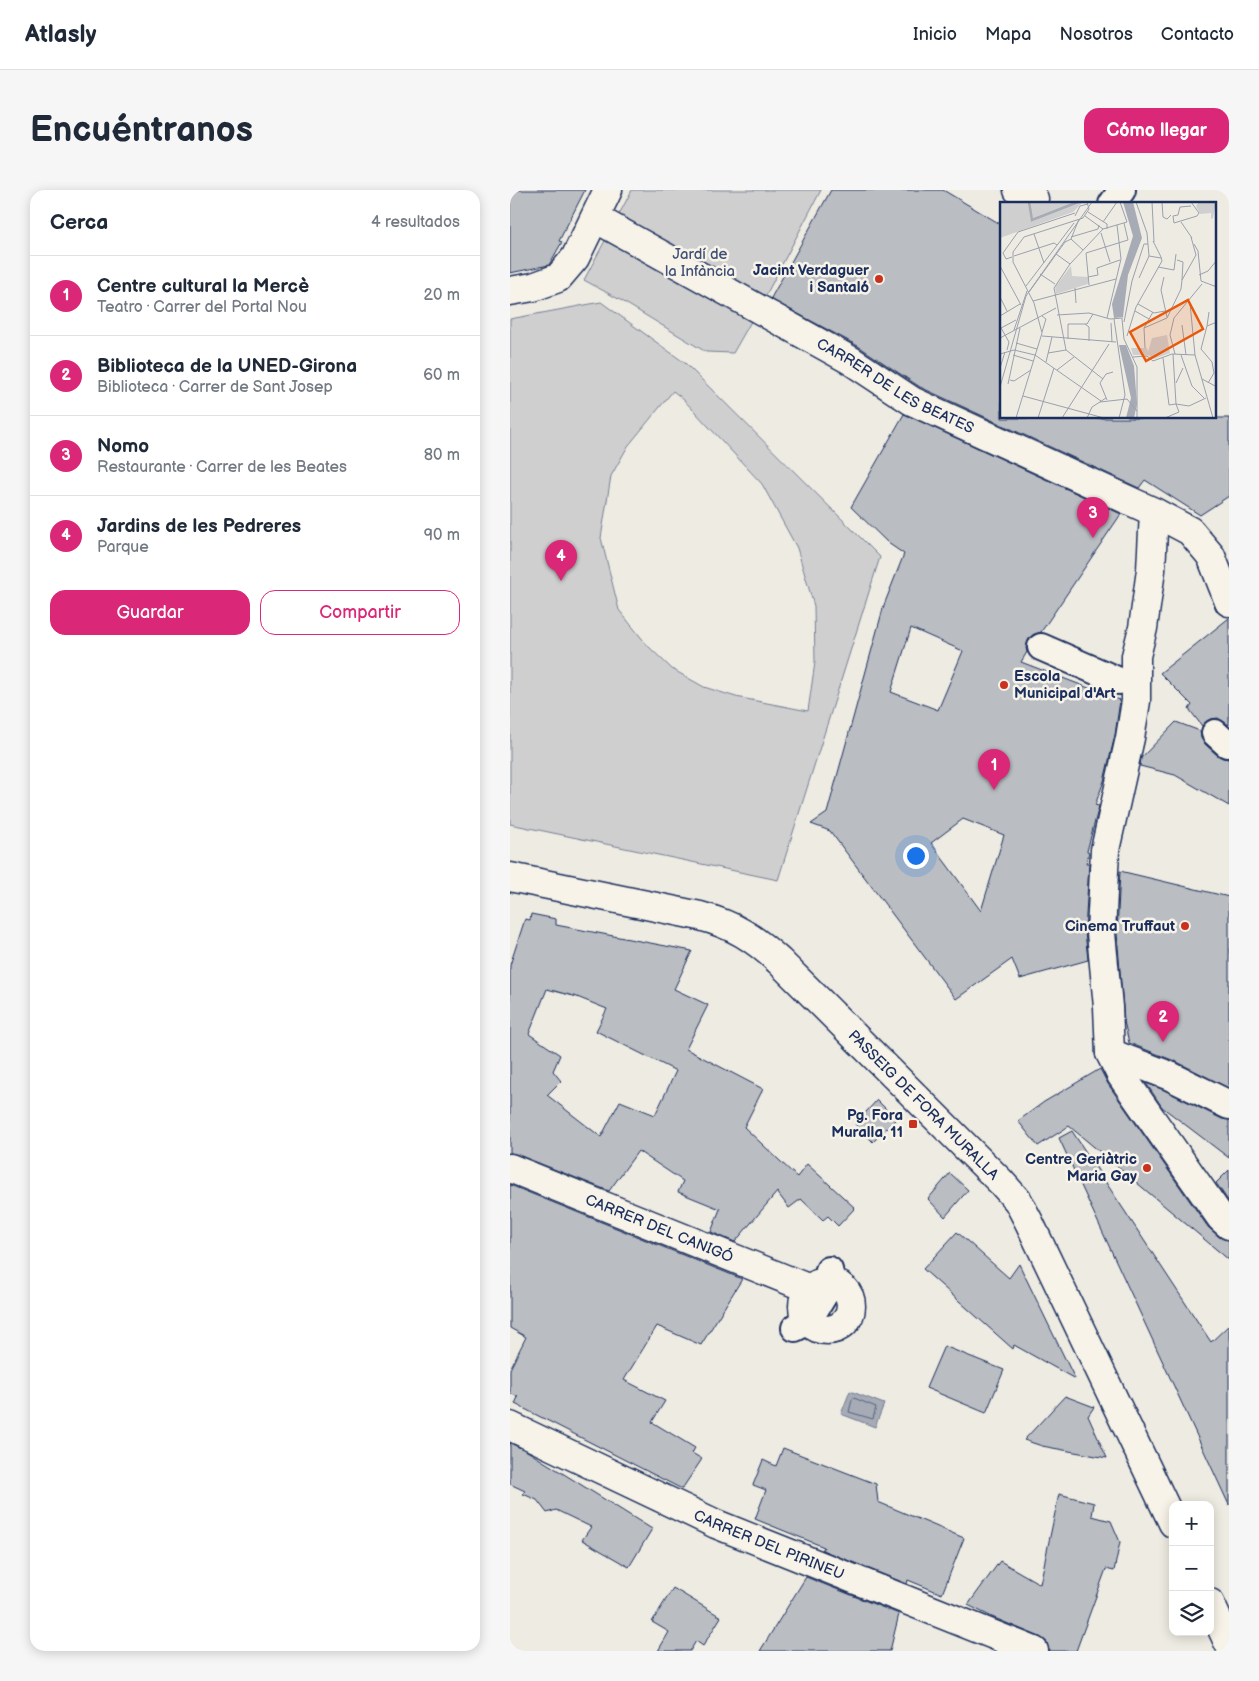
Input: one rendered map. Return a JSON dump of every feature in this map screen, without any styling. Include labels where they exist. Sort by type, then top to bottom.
[{"type":"street","points":[[510,291],[533,287],[558,278],[575,258],[608,190]]},
{"type":"street","points":[[1113,202],[1122,190]]},
{"type":"street","name":"CARRER DE LES BEATES","points":[[595,218],[850,360],[912,401],[1143,506],[1190,531],[1211,556],[1229,602]]},
{"type":"street","points":[[1143,506],[1151,570],[1143,628],[1128,691],[1130,738],[1105,850],[1101,934],[1110,1053],[1121,1075],[1141,1104],[1221,1218],[1229,1225]]},
{"type":"street","points":[[1041,647],[1128,691]]},
{"type":"street","name":"PASSEIG DE FORA MURALLA","points":[[510,877],[682,912],[721,922],[759,942],[779,961],[1018,1201],[1169,1515]]},
{"type":"street","points":[[1110,1053],[1170,1076],[1229,1106]]},
{"type":"street","name":"CARRER DEL CANIGÓ","points":[[510,1168],[824,1280]]},
{"type":"street","points":[[824,1280],[843,1287],[850,1297],[851,1304],[846,1322],[833,1330],[802,1324],[804,1313],[803,1300],[824,1280]]},
{"type":"street","name":"CARRER DEL PIRINEU","points":[[510,1426],[716,1524],[1034,1651]]},
{"type":"street","points":[[1214,1612],[1229,1644]]},
{"type":"green space","name":"Jardí de la Infància","points":[[632,190],[821,190],[765,297],[733,353],[706,352],[584,280]]},
{"type":"green space","points":[[601,302],[685,363],[880,557],[778,880],[510,824],[510,319]],"holes":[[[673,391],[682,398],[762,484],[797,548],[814,606],[815,662],[808,711],[736,697],[704,687],[672,669],[648,646],[619,610],[601,538],[611,476],[628,446]]]},
{"type":"water","points":[[850,1391],[884,1404],[875,1427],[841,1414]]},
{"type":"building","points":[[510,190],[585,190],[559,241],[562,242],[549,265],[510,273]]},
{"type":"building","points":[[831,190],[943,190],[1000,224],[1000,419],[1229,418],[1229,496],[1200,515],[1145,480],[1139,488],[920,387],[858,346],[771,298]]},
{"type":"building","points":[[904,414],[1121,514],[1041,632],[1033,635],[1028,641],[1027,652],[1021,662],[1120,700],[1115,735],[1104,781],[1095,805],[1099,806],[1087,851],[1089,852],[1086,863],[1089,863],[1085,932],[1088,960],[1020,979],[1012,959],[956,999],[830,831],[811,824],[827,813],[884,605],[904,554],[888,543],[851,507]],"holes":[[[911,628],[963,651],[938,710],[891,692]],[[963,819],[1004,835],[981,911],[931,843]]]},
{"type":"building","points":[[1229,618],[1229,725],[1218,718],[1210,719],[1202,726],[1189,709],[1192,705],[1160,673]]},
{"type":"building","points":[[1176,722],[1200,731],[1201,738],[1205,744],[1217,755],[1229,759],[1229,806],[1175,775],[1140,766],[1141,758]]},
{"type":"building","points":[[1120,871],[1229,897],[1229,1088],[1177,1062],[1129,1043],[1124,1021],[1117,933]]},
{"type":"building","points":[[531,914],[556,919],[556,925],[692,951],[674,989],[708,1005],[686,1049],[763,1089],[744,1127],[797,1177],[807,1164],[855,1208],[838,1226],[828,1216],[823,1220],[801,1199],[789,1208],[777,1192],[735,1242],[711,1232],[720,1209],[678,1192],[683,1181],[638,1151],[609,1191],[510,1153],[510,965],[525,919],[530,920]],"holes":[[[547,989],[577,997],[607,1009],[596,1031],[676,1071],[655,1115],[620,1101],[601,1137],[547,1095],[561,1081],[553,1071],[560,1055],[529,1034]]]},
{"type":"building","points":[[1100,1069],[1108,1084],[1208,1227],[1219,1237],[1229,1240],[1229,1260],[1069,1126],[1038,1146],[1018,1121],[1044,1102]]},
{"type":"building","points":[[1146,1083],[1222,1119],[1229,1120],[1229,1158],[1162,1107]]},
{"type":"building","points":[[877,1100],[896,1119],[873,1142],[855,1124]]},
{"type":"building","points":[[1072,1131],[1211,1342],[1229,1325],[1229,1505],[1059,1138]]},
{"type":"building","points":[[1229,1170],[1229,1202],[1216,1183]]},
{"type":"building","points":[[950,1173],[968,1190],[945,1217],[928,1199]]},
{"type":"building","points":[[510,1185],[742,1279],[701,1345],[657,1326],[624,1380],[665,1401],[652,1422],[695,1448],[692,1453],[702,1459],[682,1489],[515,1404],[518,1397],[510,1393],[510,1369],[526,1337],[510,1328]]},
{"type":"building","points":[[957,1232],[1009,1278],[1019,1264],[1075,1379],[1014,1345],[1013,1349],[923,1269]]},
{"type":"building","points":[[944,1346],[1004,1370],[986,1413],[926,1388]]},
{"type":"building","points":[[1065,1396],[1094,1407],[1088,1416],[1107,1458],[1042,1446],[1024,1440]]},
{"type":"building","points":[[510,1443],[527,1451],[652,1529],[629,1567],[582,1540],[591,1527],[556,1510],[547,1513],[537,1500],[523,1494],[525,1491],[510,1484]]},
{"type":"building","points":[[783,1448],[876,1484],[878,1502],[964,1538],[942,1594],[908,1580],[907,1584],[822,1550],[824,1547],[755,1519],[766,1490],[753,1485],[763,1460],[776,1466]]},
{"type":"building","points":[[1059,1494],[1094,1503],[1092,1516],[1111,1521],[1120,1542],[1114,1571],[1106,1569],[1076,1651],[1049,1651],[1047,1642],[1040,1637],[968,1605],[1000,1561],[1040,1584]]},
{"type":"building","points":[[806,1577],[899,1614],[890,1651],[760,1651]]},
{"type":"building","points":[[673,1588],[721,1617],[703,1646],[696,1641],[690,1651],[658,1651],[669,1632],[652,1622]]},
{"type":"place","name":"Jacint Verdaguer i Santaló","points":[[879,279]]},
{"type":"place","name":"Nomo","points":[[1093,538]]},
{"type":"place","name":"Jardins de les Pedreres","points":[[561,581]]},
{"type":"place","name":"Escola Municipal d'Art","points":[[1004,685]]},
{"type":"place","name":"Centre cultural la Mercè","points":[[994,790]]},
{"type":"place","name":"Cinema Truffaut","points":[[1185,926]]},
{"type":"place","name":"Biblioteca de la UNED-Girona","points":[[1163,1042]]},
{"type":"place","name":"Pg. Fora Muralla, 11","points":[[913,1124]]},
{"type":"place","name":"Centre Geriàtric Maria Gay","points":[[1147,1168]]}]
